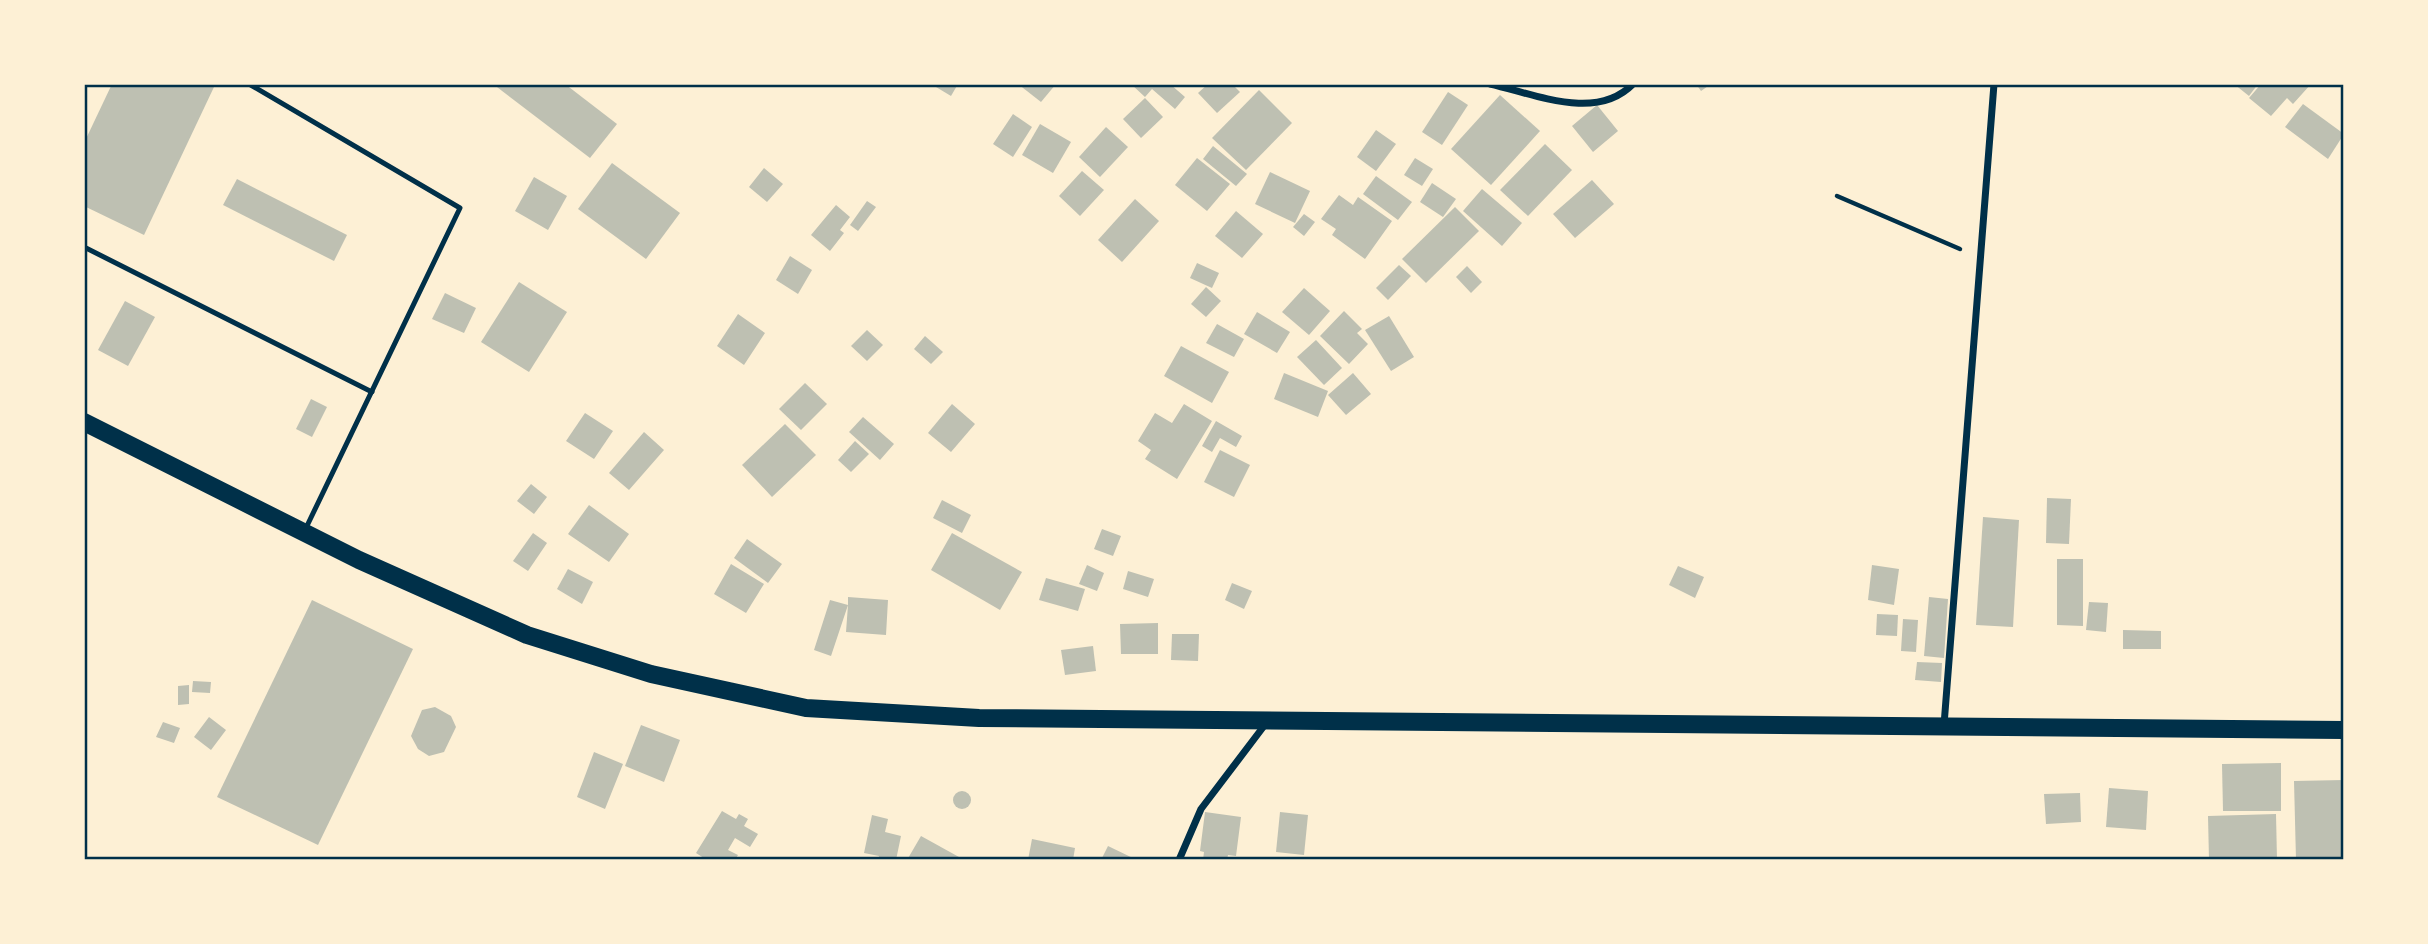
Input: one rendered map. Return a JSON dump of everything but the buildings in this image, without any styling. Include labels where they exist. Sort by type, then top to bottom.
[{"type":"main road","points":[[84,422],[304,532],[527,635],[651,674],[806,708],[979,718],[2344,730]]},
{"type":"street","points":[[1490,84],[1587,106],[1622,96],[1633,84]]},
{"type":"street","points":[[1943,728],[1994,84]]},
{"type":"street","points":[[1179,860],[1201,809],[1267,722]]},
{"type":"lane","points":[[249,84],[460,208],[304,532]]},
{"type":"lane","points":[[84,247],[372,392]]},
{"type":"path","points":[[1837,196],[1980,258]]}]
